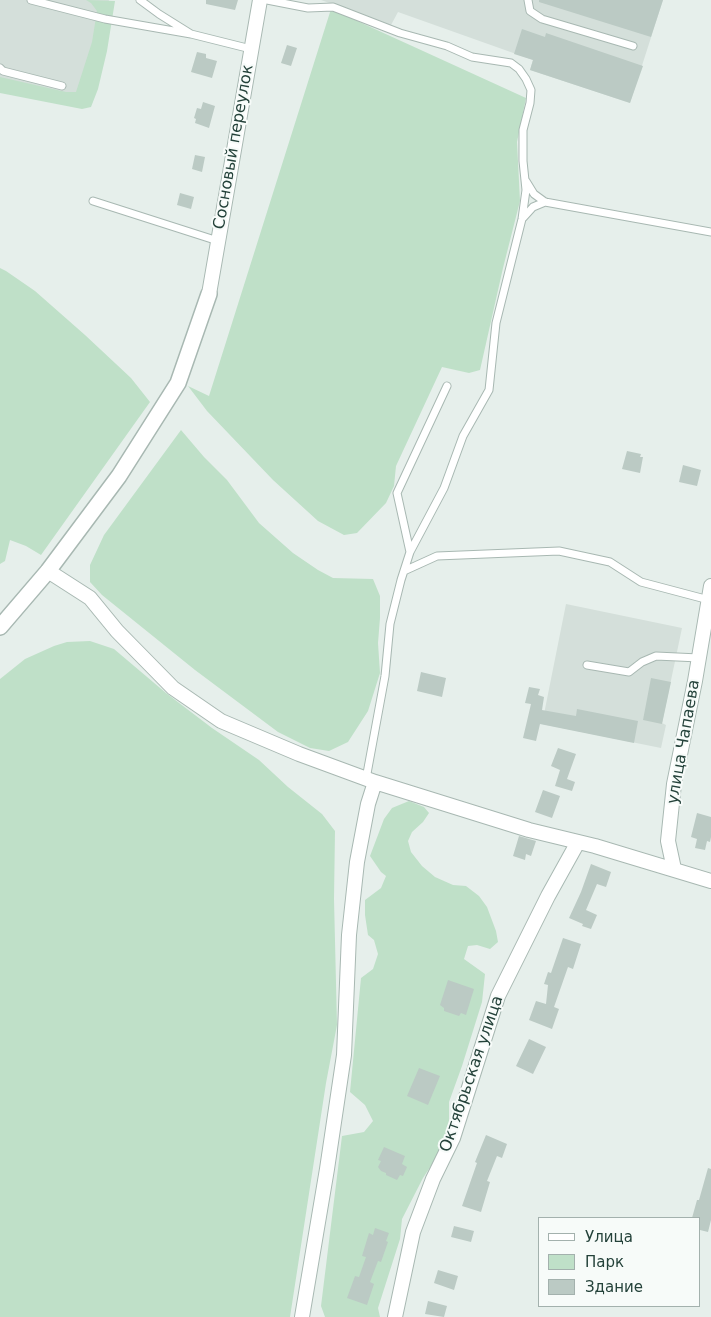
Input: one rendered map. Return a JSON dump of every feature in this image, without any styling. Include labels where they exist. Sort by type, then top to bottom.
[{"type":"street","name":"Сосновый переулок","points":[[209,294],[260,0]]},
{"type":"street","points":[[0,627],[48,571],[119,476],[178,383],[209,294]]},
{"type":"street","points":[[48,571],[90,598],[117,631],[173,688],[221,721],[370,781],[529,830],[711,880]]},
{"type":"street","name":"улица Чапаева","points":[[674,870],[668,841],[674,784],[710,600],[711,586]]},
{"type":"street","points":[[302,1317],[344,1055],[350,935],[370,781]]},
{"type":"street","name":"Октябрьская улица","points":[[394,1317],[413,1232],[433,1179],[453,1138],[498,996],[548,896],[578,842]]},
{"type":"lane","points":[[31,0],[105,19],[191,34],[251,49]]},
{"type":"lane","points":[[140,0],[191,34]]},
{"type":"lane","points":[[267,0],[308,8],[333,7],[400,33],[447,46],[472,57],[511,64],[519,69],[531,90],[530,103],[523,130],[523,161],[526,190],[522,218],[496,323],[489,390],[463,436],[444,488],[410,552],[404,571],[390,624],[385,676],[370,781]]},
{"type":"lane","points":[[528,0],[530,12],[542,19],[633,46]]},
{"type":"lane","points":[[0,68],[3,71],[62,86]]},
{"type":"lane","points":[[525,179],[534,194],[545,202],[711,232]]},
{"type":"lane","points":[[93,201],[218,241]]},
{"type":"lane","points":[[522,218],[533,207],[545,202]]},
{"type":"lane","points":[[410,552],[398,494],[447,386]]},
{"type":"lane","points":[[404,571],[437,556],[559,551],[610,562],[641,582],[710,600]]},
{"type":"lane","points":[[587,665],[629,672],[642,662],[656,656],[699,658]]},
{"type":"shaded area","points":[[0,0],[109,0],[84,103],[0,83]]},
{"type":"shaded area","points":[[321,0],[663,0],[630,103],[530,70],[533,60],[398,12],[391,25]]},
{"type":"shaded area","points":[[566,604],[682,628],[662,723],[666,725],[661,748],[542,724]]},
{"type":"green space","points":[[86,0],[115,1],[107,51],[98,89],[91,107],[82,109],[0,93],[0,77],[66,92],[76,92],[92,42],[97,11]]},
{"type":"green space","points":[[331,9],[526,98],[517,142],[520,201],[480,370],[469,373],[442,367],[396,466],[394,486],[386,503],[357,533],[344,535],[318,521],[273,480],[207,411],[188,386],[209,396]]},
{"type":"green space","points":[[0,268],[35,291],[85,335],[131,378],[150,402],[41,555],[26,546],[10,540],[5,561],[0,564]]},
{"type":"green space","points":[[181,430],[227,480],[259,523],[293,553],[333,578],[373,579],[380,596],[378,643],[380,673],[368,711],[348,742],[329,751],[310,748],[278,732],[195,670],[102,595],[90,582],[90,565],[104,535]]},
{"type":"green space","points":[[90,641],[114,649],[166,693],[212,728],[259,760],[288,787],[322,814],[335,831],[334,899],[337,1025],[326,1083],[290,1317],[0,1317],[0,679],[25,659],[54,646],[67,642]]},
{"type":"green space","points":[[409,801],[424,807],[429,813],[423,822],[412,832],[408,841],[411,852],[422,866],[435,877],[453,885],[466,886],[479,896],[487,907],[498,942],[490,949],[477,945],[468,946],[464,959],[485,974],[482,1002],[449,1102],[449,1127],[440,1152],[423,1178],[402,1219],[400,1239],[378,1308],[380,1317],[325,1317],[321,1306],[342,1136],[364,1132],[373,1121],[365,1105],[350,1092],[361,978],[373,969],[378,954],[374,940],[368,935],[365,900],[381,888],[386,876],[370,856],[384,819],[392,808]]},
{"type":"building","points":[[206,0],[238,0],[235,10],[206,4]]},
{"type":"building","points":[[539,0],[663,0],[651,37],[539,2]]},
{"type":"building","points":[[522,29],[545,37],[546,33],[643,66],[630,103],[530,70],[533,60],[514,54]]},
{"type":"building","points":[[287,45],[297,48],[291,66],[281,63]]},
{"type":"building","points":[[197,52],[206,54],[206,58],[217,61],[212,78],[191,72]]},
{"type":"building","points":[[203,102],[215,106],[209,128],[195,123],[196,119],[194,118],[197,108],[201,109]]},
{"type":"building","points":[[195,155],[205,157],[202,172],[192,169]]},
{"type":"building","points":[[180,193],[194,197],[191,209],[177,205]]},
{"type":"building","points":[[627,451],[641,454],[640,457],[643,457],[640,473],[622,469]]},
{"type":"building","points":[[683,465],[701,470],[697,486],[679,482]]},
{"type":"building","points":[[421,672],[446,678],[442,697],[417,691]]},
{"type":"building","points":[[651,678],[671,682],[662,724],[643,720]]},
{"type":"building","points":[[529,687],[540,689],[538,695],[544,697],[542,710],[576,716],[577,709],[638,721],[634,743],[540,724],[536,741],[523,738],[531,704],[525,703]]},
{"type":"building","points":[[558,748],[576,754],[567,779],[575,782],[572,791],[555,786],[560,770],[551,766]]},
{"type":"building","points":[[543,790],[560,796],[552,818],[535,812]]},
{"type":"building","points":[[697,813],[711,817],[711,837],[710,842],[707,841],[705,850],[695,848],[697,839],[691,837]]},
{"type":"building","points":[[519,836],[536,841],[531,856],[526,854],[525,860],[513,856]]},
{"type":"building","points":[[591,864],[611,872],[606,887],[597,884],[586,910],[597,915],[591,929],[569,918]]},
{"type":"building","points":[[563,938],[581,944],[573,969],[568,967],[554,1007],[559,1009],[552,1029],[529,1020],[536,1001],[546,1004],[548,985],[544,984],[548,972],[551,973]]},
{"type":"building","points":[[448,980],[474,989],[466,1015],[461,1013],[459,1016],[444,1011],[444,1008],[440,1005]]},
{"type":"building","points":[[529,1039],[546,1047],[533,1074],[516,1066]]},
{"type":"building","points":[[419,1068],[440,1076],[428,1105],[407,1096]]},
{"type":"building","points":[[486,1135],[507,1144],[502,1158],[497,1156],[487,1181],[490,1182],[481,1212],[462,1206],[477,1163],[475,1162]]},
{"type":"building","points":[[384,1147],[405,1156],[402,1164],[407,1167],[403,1176],[400,1175],[397,1180],[386,1175],[378,1167],[381,1161],[378,1160]]},
{"type":"building","points":[[708,1168],[711,1169],[711,1220],[708,1232],[701,1230],[701,1217],[692,1217],[697,1200],[699,1200]]},
{"type":"building","points":[[454,1226],[474,1231],[471,1242],[451,1237]]},
{"type":"building","points":[[375,1228],[389,1233],[381,1262],[378,1261],[370,1282],[374,1284],[367,1305],[347,1298],[355,1276],[359,1277],[366,1257],[362,1256],[369,1233],[373,1235]]},
{"type":"building","points":[[438,1270],[458,1276],[454,1290],[434,1283]]},
{"type":"building","points":[[428,1301],[447,1306],[444,1317],[425,1314]]}]
